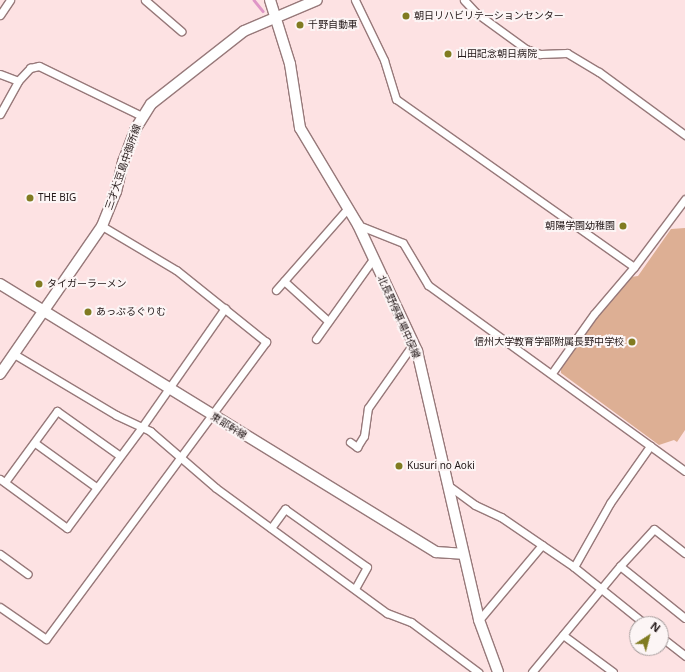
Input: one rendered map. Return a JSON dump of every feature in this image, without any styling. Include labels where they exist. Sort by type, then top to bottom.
[{"type":"main road","name":"北長野停車場中俣線","points":[[270,0],[290,64],[300,128],[358,224],[413,344],[449,486],[462,554],[479,620],[498,672]]},
{"type":"main road","name":"三才大豆島中御所線","points":[[0,374],[42,310],[102,226],[142,116],[172,86],[244,32],[317,0]]},
{"type":"main road","name":"東部幹線","points":[[0,284],[436,552],[462,554]]},
{"type":"street","points":[[0,15],[3,5],[10,0]]},
{"type":"street","points":[[145,0],[181,31]]},
{"type":"street","points":[[355,0],[384,60],[396,99],[634,267]]},
{"type":"street","points":[[464,0],[475,12],[526,49],[540,54],[568,53],[599,72],[685,135]]},
{"type":"street","points":[[0,114],[18,81],[30,68],[39,66],[142,116]]},
{"type":"street","points":[[0,74],[18,81]]},
{"type":"street","points":[[552,374],[594,314],[634,267],[685,199]]},
{"type":"street","points":[[276,290],[348,208]]},
{"type":"street","points":[[358,224],[402,243],[428,285],[685,470]]},
{"type":"street","points":[[0,607],[46,639],[182,459],[212,415],[266,342],[176,270],[102,226]]},
{"type":"street","points":[[316,339],[373,258]]},
{"type":"street","points":[[284,281],[328,321]]},
{"type":"street","points":[[120,456],[57,411],[35,443],[2,481],[67,528],[142,427],[225,308]]},
{"type":"street","points":[[350,442],[357,447],[364,436],[368,408],[413,344]]},
{"type":"street","points":[[14,354],[116,415],[142,427],[270,528],[387,613],[411,622],[478,672]]},
{"type":"street","points":[[35,443],[96,488]]},
{"type":"street","points":[[574,567],[610,503],[650,446]]},
{"type":"street","points":[[449,486],[542,544],[574,567],[635,616]]},
{"type":"street","points":[[270,528],[285,509],[367,567],[355,589]]},
{"type":"street","points":[[532,672],[601,588],[654,529],[685,553]]},
{"type":"street","points":[[479,620],[542,544]]},
{"type":"street","points":[[0,554],[28,574]]},
{"type":"street","points":[[620,566],[685,618]]},
{"type":"street","points":[[563,635],[613,672]]},
{"type":"street","points":[[669,643],[685,656]]},
{"type":"shaded area","name":"信州大学教育学部附属長野中学校","points":[[685,228],[685,430],[677,442],[674,440],[659,445],[561,373],[561,368],[597,316],[631,277],[638,276],[671,229]]},
{"type":"waterway","points":[[254,0],[263,11]]},
{"type":"place","name":"朝日リハビリテーションセンター","points":[[406,16]]},
{"type":"place","name":"千野自動車","points":[[300,25]]},
{"type":"place","name":"山田記念朝日病院","points":[[448,54]]},
{"type":"place","name":"THE BIG","points":[[30,198]]},
{"type":"place","name":"朝陽学園幼稚園","points":[[623,226]]},
{"type":"place","name":"タイガーラーメン","points":[[39,284]]},
{"type":"place","name":"あっぷるぐりむ","points":[[88,312]]},
{"type":"place","name":"信州大学教育学部附属長野中学校","points":[[632,342]]},
{"type":"place","name":"Kusuri no Aoki","points":[[399,466]]}]
